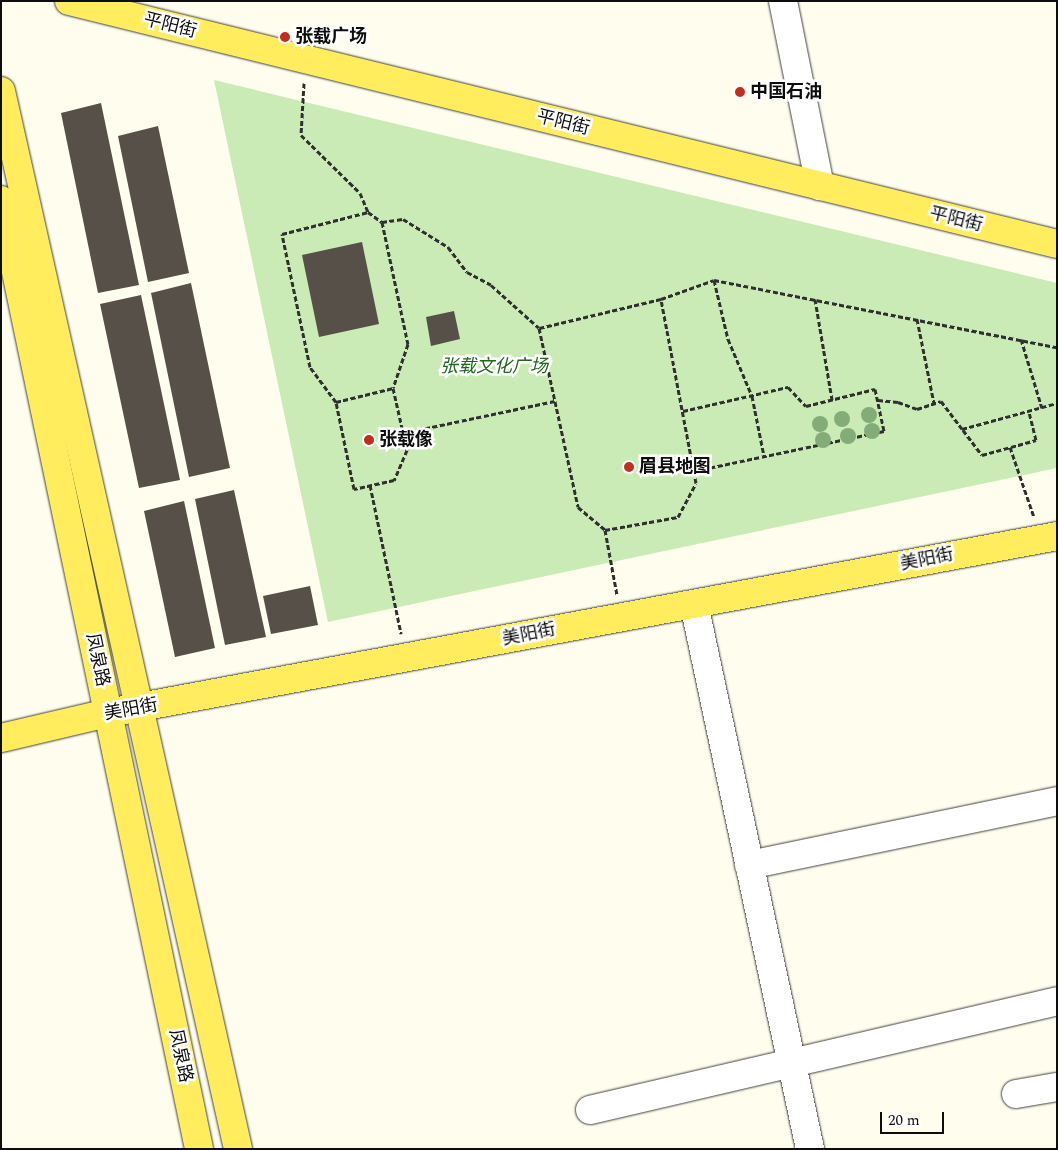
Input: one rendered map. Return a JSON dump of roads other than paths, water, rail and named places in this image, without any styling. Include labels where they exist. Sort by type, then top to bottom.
[{"type":"main road","name":"平阳街","points":[[69,1],[1057,244]]},
{"type":"main road","points":[[1,91],[238,1149]]},
{"type":"main road","name":"凤泉路","points":[[1,200],[200,1149]]},
{"type":"main road","name":"美阳街","points":[[1,738],[108,713],[1049,538]]},
{"type":"street","points":[[783,1],[820,186]]},
{"type":"street","points":[[694,604],[810,1149]]},
{"type":"street","points":[[749,865],[1057,801]]},
{"type":"street","points":[[590,1110],[791,1061],[1057,1001]]},
{"type":"street","points":[[1016,1094],[1057,1087]]},
{"type":"place","name":"张载广场","points":[[285,37]]},
{"type":"place","name":"中国石油","points":[[740,92]]},
{"type":"place","name":"张载像","points":[[369,440]]},
{"type":"place","name":"眉县地图","points":[[629,467]]},
{"type":"park label","name":"张载文化广场","points":[[494,367]]}]
